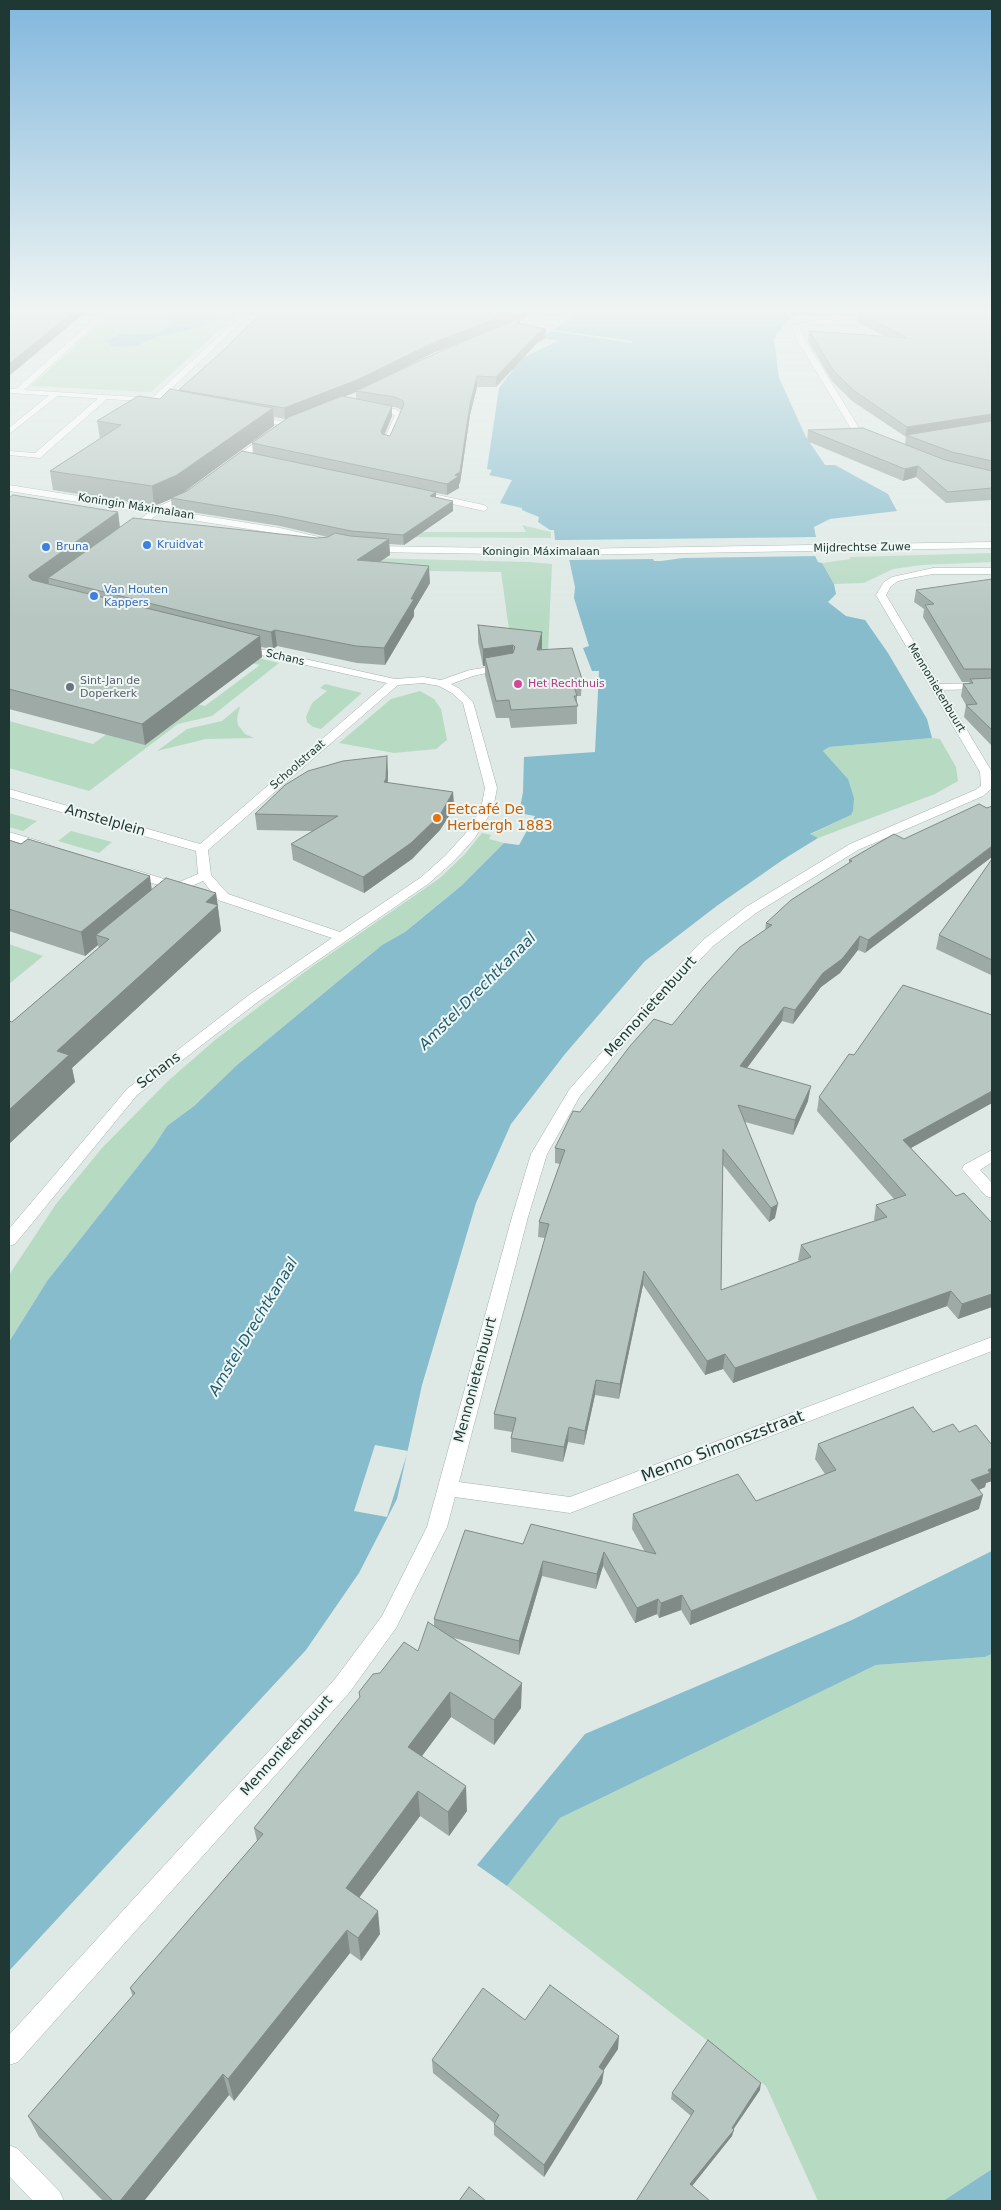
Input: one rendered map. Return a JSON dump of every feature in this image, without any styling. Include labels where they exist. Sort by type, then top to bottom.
[{"type":"street","points":[[9,432],[30,415]]},
{"type":"street","points":[[9,453],[37,456],[83,415]]},
{"type":"street","points":[[387,443],[399,415]]},
{"type":"street","points":[[847,415],[856,430],[877,442]]},
{"type":"street","points":[[241,416],[286,424]]},
{"type":"street","points":[[220,471],[286,424],[296,420]]},
{"type":"street","points":[[241,456],[251,458]]},
{"type":"street","name":"Koningin Máximalaan","points":[[9,488],[280,530],[338,546],[309,548]]},
{"type":"street","points":[[118,539],[158,510],[193,492]]},
{"type":"street","points":[[426,495],[484,508]]},
{"type":"street","name":"Koningin Máximalaan","points":[[119,525],[149,530]]},
{"type":"street","name":"Mijdrechtse Zuwe","points":[[731,549],[992,546]]},
{"type":"street","name":"Koningin Máximalaan","points":[[359,548],[467,552],[731,549]]},
{"type":"street","name":"Mijdrechtse Zuwe","points":[[882,597],[882,591],[887,584],[895,579],[910,575],[933,571],[992,571]]},
{"type":"street","name":"Mennonietenbuurt","points":[[9,2054],[342,1686],[389,1622],[421,1562],[437,1527],[520,1217],[539,1154],[574,1093],[662,992],[708,943],[751,910],[854,847],[979,793],[987,787],[990,779],[882,597]]},
{"type":"street","name":"Schans","points":[[9,1240],[132,1092],[254,998],[424,880],[470,836],[487,809],[491,788],[468,702],[456,691],[442,683],[423,680],[395,682],[227,644]]},
{"type":"street","name":"Schans","points":[[442,683],[470,673],[509,666]]},
{"type":"street","name":"Schoolstraat","points":[[202,849],[395,682]]},
{"type":"street","points":[[936,687],[992,686]]},
{"type":"street","name":"Amstelplein","points":[[9,793],[202,849]]},
{"type":"street","points":[[9,836],[56,850]]},
{"type":"street","points":[[202,849],[205,876],[223,897],[342,937]]},
{"type":"street","points":[[122,870],[178,887]]},
{"type":"street","points":[[156,905],[178,887],[205,876]]},
{"type":"street","points":[[992,1155],[970,1169],[992,1192]]},
{"type":"street","name":"Menno Simonszstraat","points":[[448,1488],[570,1505],[992,1344]]},
{"type":"street","points":[[9,2158],[51,2201]]},
{"type":"green space","points":[[522,525],[551,532],[551,538],[394,537],[401,532],[526,532]]},
{"type":"green space","points":[[992,553],[992,562],[922,565],[893,569],[864,583],[834,584],[822,563],[850,559],[850,557]]},
{"type":"green space","points":[[334,557],[552,564],[548,651],[513,658],[501,572],[364,570]]},
{"type":"green space","points":[[225,650],[279,663],[212,716],[178,724],[89,791],[9,768],[9,721],[93,744],[160,695],[205,706],[260,665],[220,655]]},
{"type":"green space","points":[[325,684],[362,693],[321,729],[313,727],[307,722],[306,717],[312,703],[327,691],[320,688]]},
{"type":"green space","points":[[420,691],[434,699],[441,709],[447,740],[436,749],[394,753],[339,743],[391,699]]},
{"type":"green space","points":[[240,706],[237,719],[238,725],[245,734],[254,738],[206,739],[157,751],[187,729],[222,721]]},
{"type":"green space","points":[[932,738],[940,739],[956,767],[958,781],[935,794],[818,838],[809,835],[851,815],[848,779],[823,751],[829,747]]},
{"type":"green space","points":[[9,813],[37,821],[23,831],[9,827]]},
{"type":"green space","points":[[71,831],[112,842],[99,853],[58,841]]},
{"type":"green space","points":[[482,833],[491,835],[489,839],[504,843],[461,886],[405,932],[382,945],[237,1065],[194,1106],[167,1126],[154,1146],[47,1281],[9,1342],[9,1275],[56,1204],[102,1148],[168,1081],[215,1040],[310,968],[440,878],[465,854]]},
{"type":"green space","points":[[9,944],[43,956],[9,984]]},
{"type":"green space","points":[[992,1654],[992,2169],[943,2201],[818,2201],[766,2086],[507,1886],[560,1818],[876,1665],[985,1657]]},
{"type":"water","name":"Amstel-Drechtkanaal","points":[[495,415],[796,415],[806,437],[825,465],[835,465],[888,494],[897,511],[830,519],[814,527],[816,537],[806,537],[818,562],[822,563],[834,584],[836,594],[828,602],[846,616],[865,620],[888,653],[927,719],[932,738],[829,747],[823,751],[848,779],[854,798],[851,815],[810,834],[818,838],[718,905],[645,961],[565,1054],[511,1124],[476,1203],[422,1385],[397,1499],[359,1573],[306,1650],[9,1971],[9,1342],[47,1281],[154,1146],[167,1126],[194,1106],[237,1065],[382,945],[405,932],[461,886],[504,843],[519,845],[535,816],[519,813],[523,792],[524,757],[595,752],[599,671],[592,671],[583,648],[589,646],[574,598],[575,587],[565,540],[555,540],[554,530],[550,530],[538,522],[539,517],[522,510],[522,508],[500,503],[512,480],[489,475],[492,470],[487,469]]},
{"type":"water","points":[[992,1551],[992,1654],[985,1657],[876,1665],[560,1818],[507,1886],[477,1865],[585,1734],[852,1620]]},
{"type":"water","points":[[992,2169],[992,2201],[943,2201]]},
{"type":"pier","points":[[819,537],[817,539],[810,539],[818,556],[683,558],[661,561],[654,561],[653,559],[568,560],[564,543],[565,540]]},
{"type":"pier","points":[[375,1445],[408,1451],[387,1517],[354,1511]]},
{"type":"building","points":[[107,415],[263,415],[177,475],[152,486],[50,471],[121,425],[97,421]]},
{"type":"building","points":[[294,415],[388,415],[381,431],[382,434],[390,436],[399,415],[468,415],[460,472],[455,475],[459,476],[447,484],[252,443]]},
{"type":"building","points":[[890,415],[985,415],[907,427]]},
{"type":"building","points":[[992,421],[992,461],[952,452],[906,435]]},
{"type":"building","points":[[863,428],[945,460],[992,471],[992,488],[948,492],[918,466],[905,469],[808,430]]},
{"type":"building","points":[[242,451],[436,492],[430,496],[453,501],[403,535],[351,531],[279,516],[171,498],[187,491]]},
{"type":"building","points":[[13,495],[118,512],[29,575],[32,580],[260,636],[142,724],[9,689],[9,498]]},
{"type":"building","points":[[133,518],[317,538],[328,537],[335,533],[389,539],[357,560],[429,566],[411,599],[414,599],[384,648],[356,646],[275,630],[271,632],[48,578]]},
{"type":"building","points":[[992,579],[992,669],[964,669],[925,605],[934,604],[916,590]]},
{"type":"building","points":[[478,625],[542,632],[537,650],[572,648],[582,679],[572,679],[577,696],[574,696],[578,706],[511,710],[509,700],[496,701],[485,658],[513,653],[515,647],[513,645],[483,649]]},
{"type":"building","points":[[992,678],[992,730],[966,705],[977,704],[963,684],[973,683],[970,679]]},
{"type":"building","points":[[387,756],[386,779],[384,782],[453,792],[440,815],[411,843],[363,877],[291,844],[338,816],[255,814],[285,785],[308,771],[343,761]]},
{"type":"building","points":[[979,804],[987,808],[992,806],[992,846],[868,940],[860,936],[842,959],[823,973],[795,1010],[784,1007],[740,1066],[811,1086],[795,1120],[738,1105],[778,1204],[771,1208],[723,1149],[721,1290],[811,1257],[801,1245],[887,1217],[876,1205],[906,1195],[819,1097],[849,1054],[854,1055],[903,985],[992,1015],[992,1091],[903,1140],[956,1196],[964,1193],[992,1223],[992,1294],[962,1304],[951,1291],[735,1368],[725,1354],[707,1361],[644,1271],[620,1384],[596,1380],[585,1431],[569,1427],[564,1447],[511,1438],[516,1418],[494,1414],[549,1224],[539,1222],[565,1150],[555,1148],[573,1111],[580,1112],[630,1046],[654,1019],[672,1025],[740,947],[772,925],[766,923],[791,900],[852,861],[849,860],[894,834],[904,839]]},
{"type":"building","points":[[28,839],[150,876],[81,932],[9,909],[9,840],[21,844]]},
{"type":"building","points":[[992,859],[992,960],[939,935]]},
{"type":"building","points":[[166,878],[216,893],[206,902],[218,905],[57,1051],[69,1055],[9,1110],[9,1021],[12,1022],[109,939],[96,935]]},
{"type":"building","points":[[913,1407],[933,1432],[953,1424],[959,1432],[976,1425],[992,1445],[992,1468],[988,1470],[990,1473],[971,1480],[983,1495],[691,1611],[682,1595],[661,1603],[658,1599],[637,1608],[604,1552],[597,1574],[543,1561],[519,1641],[434,1619],[465,1530],[523,1544],[531,1524],[656,1554],[633,1514],[738,1474],[756,1501],[836,1470],[818,1444]]},
{"type":"building","points":[[428,1622],[522,1683],[494,1720],[450,1692],[408,1747],[466,1786],[448,1812],[418,1791],[346,1888],[378,1911],[358,1938],[347,1930],[228,2079],[223,2074],[120,2201],[113,2201],[28,2116],[135,1993],[130,1988],[263,1834],[254,1828],[360,1697],[359,1692],[373,1674],[380,1673],[404,1642],[418,1651]]},
{"type":"building","points":[[550,1985],[619,2036],[599,2067],[604,2071],[544,2165],[494,2124],[499,2115],[432,2060],[483,1988],[525,2020]]},
{"type":"building","points":[[708,2040],[761,2083],[732,2128],[734,2130],[690,2184],[710,2201],[636,2201],[694,2111],[672,2093]]},
{"type":"building","points":[[469,2187],[486,2201],[459,2201]]},
{"type":"place","name":"Kruidvat","points":[[147,545]]},
{"type":"place","name":"Bruna","points":[[46,547]]},
{"type":"place","name":"Van Houten Kappers","points":[[94,596]]},
{"type":"place","name":"Het Rechthuis","points":[[518,684]]},
{"type":"place","name":"Sint-Jan de Doperkerk","points":[[70,687]]},
{"type":"place","name":"Eetcafé De Herbergh 1883","points":[[437,818]]}]
